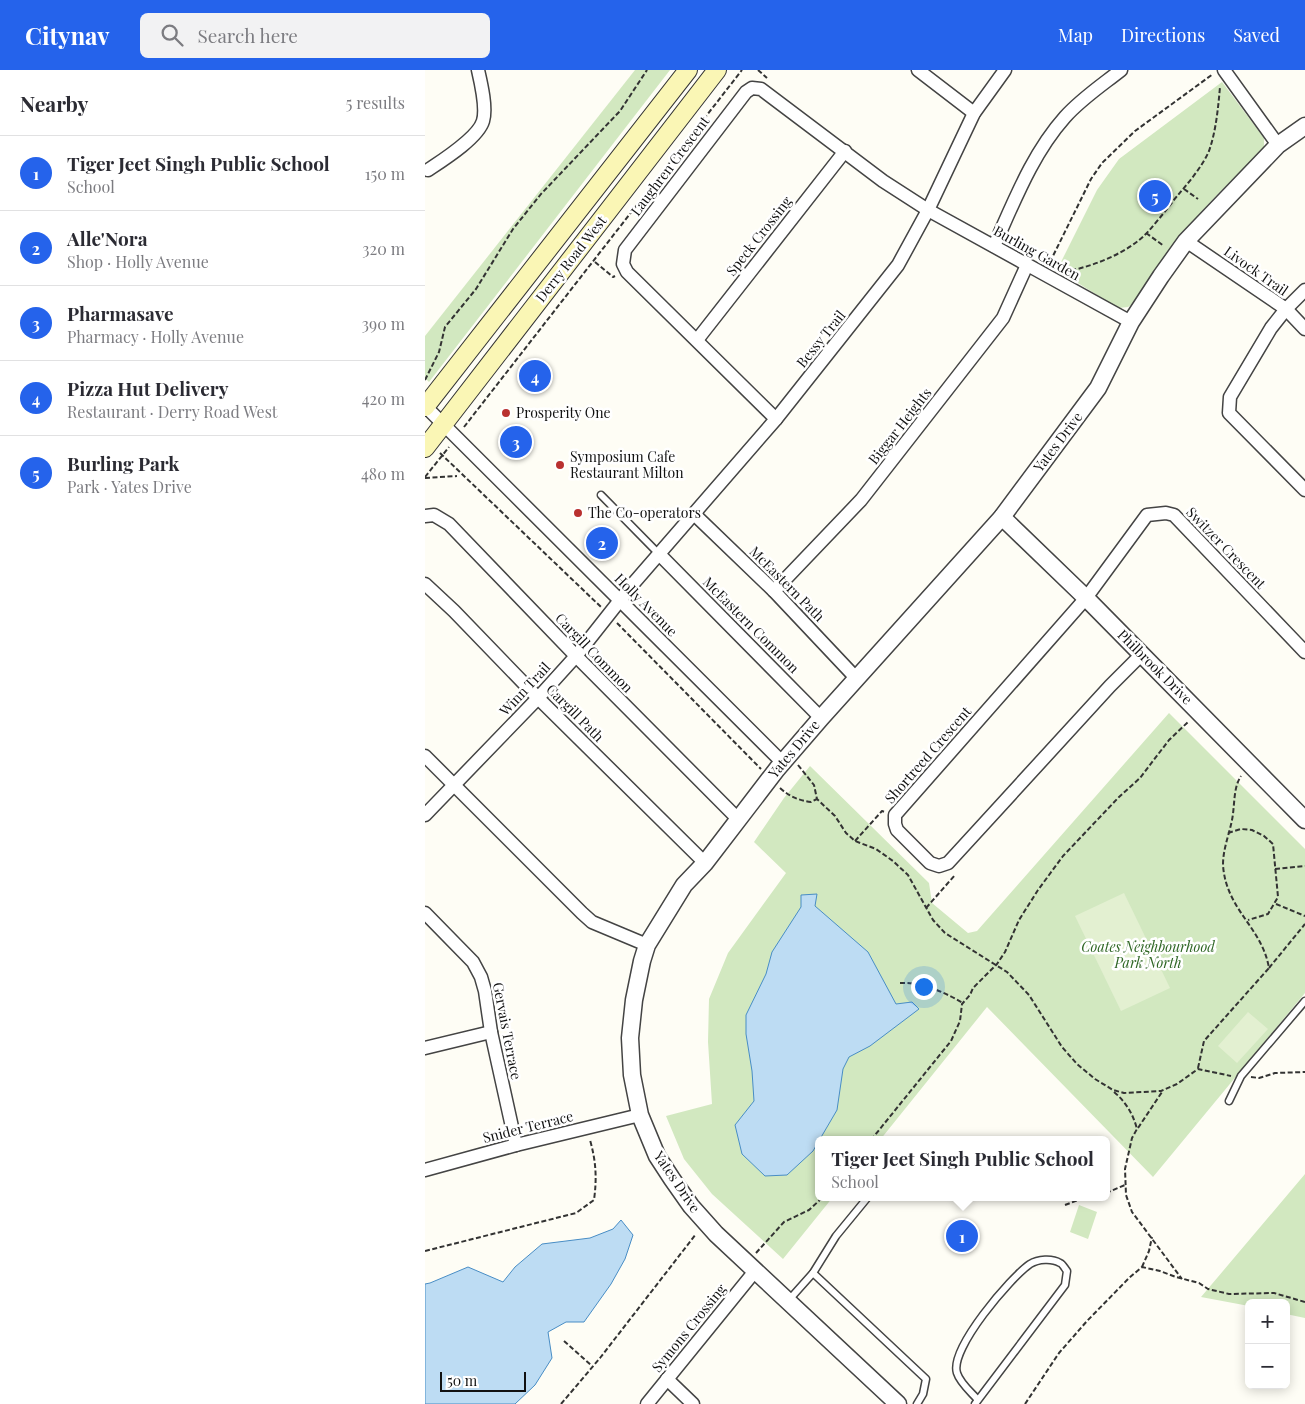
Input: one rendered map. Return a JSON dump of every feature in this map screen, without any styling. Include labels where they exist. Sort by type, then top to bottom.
[{"type":"main road","name":"Derry Road West","points":[[425,407],[688,70]]},
{"type":"main road","name":"Derry Road West","points":[[426,447],[450,431],[717,70]]},
{"type":"street","points":[[428,170],[460,148],[483,121],[484,109],[478,70]]},
{"type":"street","points":[[918,70],[974,113]]},
{"type":"street","name":"Bessy Trail","points":[[620,600],[776,419],[898,265],[928,210],[974,113],[1005,70]]},
{"type":"street","points":[[994,246],[1028,170],[1051,134],[1065,117],[1087,96],[1121,70]]},
{"type":"street","points":[[1219,72],[1278,145]]},
{"type":"street","name":"Laughren Crescent","points":[[627,272],[623,264],[625,250],[746,92],[752,88],[761,89],[883,181],[928,210]]},
{"type":"street","name":"Yates Drive","points":[[898,1404],[705,1222],[691,1206],[657,1156],[640,1115],[632,1075],[630,1038],[634,1000],[647,945],[685,885],[705,863],[786,758],[1002,517],[1098,388],[1131,322],[1181,247],[1278,145],[1305,126]]},
{"type":"street","name":"Speck Crossing","points":[[697,340],[845,151]]},
{"type":"street","name":"Burling Garden","points":[[928,210],[1131,322]]},
{"type":"street","name":"Livock Trail","points":[[1181,247],[1286,309],[1305,329]]},
{"type":"street","name":"Biggar Heights","points":[[774,591],[861,500],[1003,318],[1027,265]]},
{"type":"street","points":[[627,272],[776,419]]},
{"type":"street","points":[[1305,290],[1271,328],[1230,397],[1229,413],[1305,490]]},
{"type":"street","name":"Holly Avenue","points":[[425,407],[620,600],[786,758]]},
{"type":"street","name":"Switzer Crescent","points":[[1086,598],[1147,515],[1166,512],[1174,515],[1305,652]]},
{"type":"street","name":"McEastern Path","points":[[693,514],[774,591],[856,678]]},
{"type":"street","name":"Cargill Common","points":[[425,516],[434,515],[449,524],[576,656],[738,819]]},
{"type":"street","name":"Philbrook Drive","points":[[1002,517],[1086,598],[1305,820]]},
{"type":"street","name":"McEastern Common","points":[[659,554],[821,718]]},
{"type":"street","name":"Cargill Path","points":[[425,584],[705,863]]},
{"type":"street","name":"Shortreed Crescent","points":[[948,863],[939,866],[930,863],[897,830],[895,815],[1086,598]]},
{"type":"street","name":"Winn Trail","points":[[425,815],[538,698],[576,656],[620,600]]},
{"type":"street","points":[[948,863],[1110,686],[1142,654]]},
{"type":"street","points":[[425,756],[453,786],[592,922],[647,945]]},
{"type":"street","name":"Gervais Terrace","points":[[425,913],[473,962],[481,977],[516,1145]]},
{"type":"street","points":[[425,1048],[491,1032]]},
{"type":"street","name":"Snider Terrace","points":[[425,1170],[516,1145],[640,1115]]},
{"type":"street","name":"Symons Crossing","points":[[647,1404],[751,1267]]},
{"type":"street","points":[[667,1379],[693,1404]]},
{"type":"lane","points":[[601,494],[659,554]]},
{"type":"lane","points":[[1229,1101],[1241,1076],[1305,1000]]},
{"type":"lane","points":[[788,1301],[813,1273],[836,1236],[865,1201]]},
{"type":"lane","points":[[1041,1260],[1052,1260],[1061,1263],[1067,1272],[1065,1285],[976,1402],[956,1371],[958,1356],[967,1338],[984,1313],[1005,1288],[1031,1263],[1041,1260]]},
{"type":"lane","points":[[813,1273],[926,1379],[923,1394],[917,1404]]},
{"type":"path","points":[[425,380],[439,352],[445,327],[476,289],[513,228],[541,194],[620,111],[647,70]]},
{"type":"path","points":[[425,478],[443,454],[450,431],[594,262],[742,70]]},
{"type":"path","points":[[1046,275],[1051,260],[1091,179],[1102,162],[1135,131],[1219,72]]},
{"type":"path","points":[[1046,275],[1094,264],[1119,253],[1145,234],[1183,189],[1208,153],[1214,132],[1220,87]]},
{"type":"path","points":[[1183,189],[1198,199]]},
{"type":"path","points":[[1145,234],[1181,247]]},
{"type":"path","points":[[594,262],[613,276],[627,272]]},
{"type":"path","points":[[426,447],[443,454],[609,614],[769,779],[790,796],[811,802],[817,799]]},
{"type":"path","points":[[425,478],[457,476]]},
{"type":"path","points":[[874,1136],[951,1041],[960,1021],[962,1004],[973,988],[997,964],[1005,952],[1019,920],[1063,856],[1119,797],[1140,778],[1179,729],[1199,712]]},
{"type":"path","points":[[786,758],[814,785],[817,799],[825,805],[846,833],[855,841],[876,849],[908,875],[933,920],[945,933],[997,964],[1029,995],[1038,1006],[1047,1025],[1077,1064],[1124,1100],[1134,1117],[1137,1129]]},
{"type":"path","points":[[1251,765],[1236,784],[1235,806],[1223,863],[1226,884],[1232,900],[1247,921],[1267,957],[1269,968]]},
{"type":"path","points":[[855,841],[882,811],[895,815]]},
{"type":"path","points":[[1228,834],[1241,829],[1252,830],[1264,836],[1273,844],[1279,897],[1268,914],[1247,921]]},
{"type":"path","points":[[926,908],[955,875],[948,863]]},
{"type":"path","points":[[1275,869],[1305,866]]},
{"type":"path","points":[[1275,904],[1305,916]]},
{"type":"path","points":[[1113,1090],[1124,1093],[1163,1090],[1177,1084],[1198,1069],[1204,1041],[1269,968],[1305,924]]},
{"type":"path","points":[[900,983],[912,982],[947,994],[963,1003]]},
{"type":"path","points":[[1198,1069],[1233,1076],[1259,1078],[1275,1074],[1305,1072]]},
{"type":"path","points":[[1163,1090],[1132,1138],[1125,1169],[1126,1195],[1133,1212],[1182,1279]]},
{"type":"path","points":[[425,1251],[576,1213],[594,1200],[597,1180],[595,1156],[587,1128]]},
{"type":"path","points":[[1110,1191],[1125,1185]]},
{"type":"path","points":[[751,1267],[784,1222],[809,1210],[819,1201]]},
{"type":"path","points":[[1065,1205],[1076,1201]]},
{"type":"path","points":[[561,1404],[705,1222]]},
{"type":"path","points":[[1025,1404],[1059,1353],[1087,1321],[1142,1267],[1149,1251],[1152,1237]]},
{"type":"path","points":[[1142,1267],[1160,1271],[1229,1294],[1274,1293],[1305,1302]]},
{"type":"path","points":[[564,1341],[592,1366]]},
{"type":"green space","points":[[635,70],[670,70],[429,382],[425,378],[425,336]]},
{"type":"green space","points":[[1222,82],[1264,138],[1264,151],[1216,196],[1183,232],[1162,259],[1134,303],[1128,307],[1118,308],[1057,270],[1097,190],[1119,159]]},
{"type":"green space","name":"Coates Neighbourhood Park North","points":[[1169,713],[1305,849],[1305,993],[1153,1177],[987,1007],[883,1136],[815,1136],[815,1201],[830,1201],[783,1259],[712,1194],[684,1159],[666,1116],[712,1104],[708,1042],[709,999],[728,953],[786,873],[754,842],[784,798],[810,766],[929,883],[932,903],[968,933],[977,931]]},
{"type":"green space","name":"Coates Neighbourhood Park North","points":[[1124,893],[1170,988],[1121,1011],[1075,916]]},
{"type":"green space","points":[[1248,1012],[1268,1029],[1237,1063],[1218,1046]]},
{"type":"green space","points":[[1305,1174],[1305,1318],[1290,1315],[1290,1299],[1245,1299],[1245,1305],[1201,1297]]},
{"type":"green space","points":[[1079,1205],[1097,1212],[1088,1239],[1070,1232]]},
{"type":"water","points":[[817,894],[815,906],[868,952],[896,1004],[912,1002],[919,1009],[870,1046],[849,1057],[843,1069],[837,1110],[822,1136],[815,1136],[815,1148],[813,1151],[787,1175],[765,1176],[742,1154],[735,1125],[754,1101],[752,1071],[746,1034],[746,1015],[766,974],[772,952],[801,907],[801,895]]},
{"type":"water","points":[[621,1220],[633,1235],[625,1259],[611,1284],[584,1322],[566,1322],[548,1332],[552,1358],[535,1385],[515,1404],[425,1404],[425,1284],[468,1267],[503,1282],[515,1267],[542,1244],[590,1238],[613,1229]]},
{"type":"place","name":"Burling Park","points":[[1155,196]]},
{"type":"place","name":"Pizza Hut Delivery","points":[[535,376]]},
{"type":"place","name":"Prosperity One","points":[[506,413]]},
{"type":"place","name":"Pharmasave","points":[[516,442]]},
{"type":"place","name":"Symposium Cafe Restaurant Milton","points":[[560,465]]},
{"type":"place","name":"The Co-operators","points":[[578,513]]},
{"type":"place","name":"Alle'Nora","points":[[602,543]]},
{"type":"place","name":"Tiger Jeet Singh Public School","points":[[962,1236]]}]
